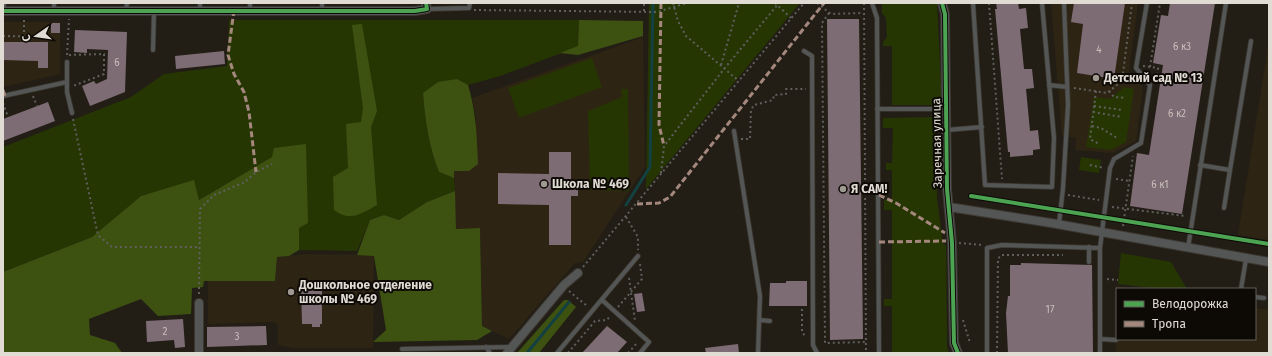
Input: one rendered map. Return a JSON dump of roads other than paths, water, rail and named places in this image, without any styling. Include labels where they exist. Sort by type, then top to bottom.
[{"type":"street","name":"Заречная улица","points":[[942,3],[945,14],[946,109],[949,207],[952,243],[954,343],[958,353]]},
{"type":"street","points":[[3,8],[24,11],[54,7],[69,11],[126,6],[154,10],[200,7],[250,7],[322,12],[415,11],[427,6]]},
{"type":"street","points":[[949,207],[1269,262]]},
{"type":"street","points":[[510,350],[564,286],[578,273]]},
{"type":"street","points":[[199,303],[199,353]]},
{"type":"lane","points":[[322,3],[322,12]]},
{"type":"lane","points":[[427,6],[469,8],[470,3]]},
{"type":"lane","points":[[872,3],[877,18],[879,353]]},
{"type":"lane","points":[[973,3],[985,185],[1052,187],[1055,145],[1042,3]]},
{"type":"lane","points":[[1059,225],[1067,137],[1064,3]]},
{"type":"lane","points":[[1100,353],[1100,248],[1111,163],[1114,159],[1142,143],[1150,85],[1136,68],[1146,3]]},
{"type":"lane","points":[[1187,249],[1226,3]]},
{"type":"lane","points":[[153,50],[154,10]]},
{"type":"lane","points":[[1224,208],[1251,41]]},
{"type":"lane","points":[[804,51],[812,56],[813,345],[818,353]]},
{"type":"lane","points":[[67,62],[67,88],[72,113]]},
{"type":"lane","points":[[3,96],[67,82]]},
{"type":"lane","points":[[1049,85],[1067,87]]},
{"type":"lane","points":[[877,109],[946,109]]},
{"type":"lane","points":[[947,130],[982,127]]},
{"type":"lane","points":[[734,131],[760,296],[758,353]]},
{"type":"lane","points":[[1200,165],[1230,170]]},
{"type":"lane","points":[[987,353],[987,248],[1002,245],[1100,248]]},
{"type":"lane","points":[[1089,247],[1089,262]]},
{"type":"lane","points":[[558,353],[638,256]]},
{"type":"lane","points":[[1241,288],[1246,259]]},
{"type":"lane","points":[[1256,296],[1264,298]]},
{"type":"lane","points":[[602,300],[649,342],[640,353]]},
{"type":"lane","points":[[759,320],[770,321]]},
{"type":"lane","points":[[1100,339],[1116,340]]},
{"type":"lane","points":[[402,349],[486,347],[510,350]]},
{"type":"lane","points":[[486,347],[490,353]]},
{"type":"waterway","points":[[626,205],[650,167],[653,3]]},
{"type":"waterway","points":[[527,353],[569,302]]},
{"type":"place","name":"Детский сад № 13","points":[[1096,78]]},
{"type":"place","name":"Школа № 469","points":[[544,184]]},
{"type":"place","name":"Я САМ!","points":[[843,189]]},
{"type":"place","name":"Дошкольное отделение школы № 469","points":[[291,292]]}]
